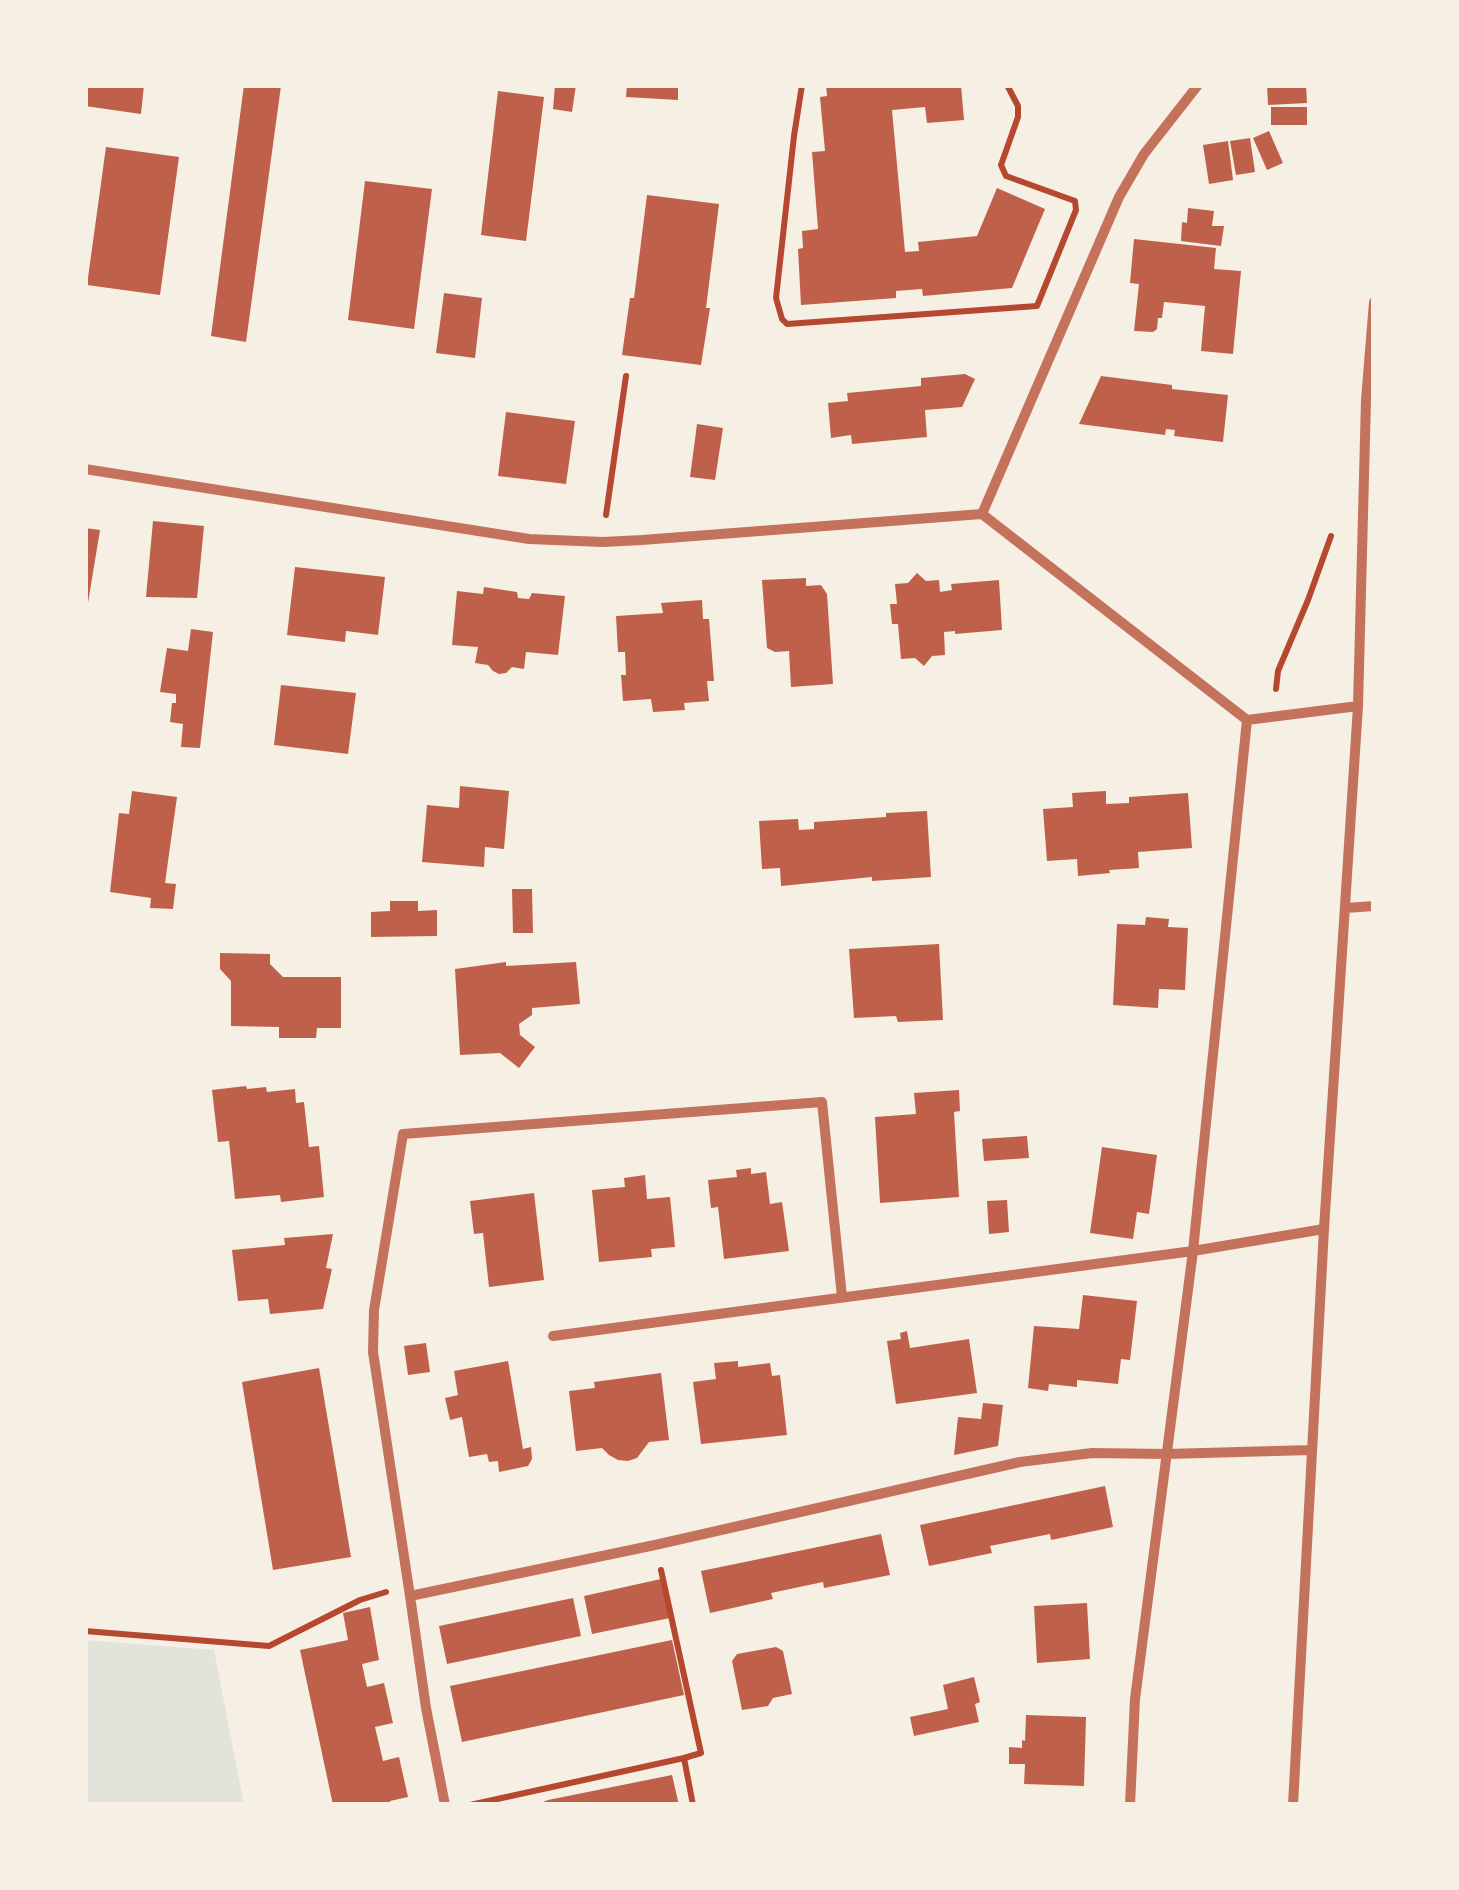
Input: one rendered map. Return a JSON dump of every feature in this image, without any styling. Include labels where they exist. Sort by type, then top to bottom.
[{"type":"street","points":[[982,514],[1119,196],[1144,154],[1198,85]]},
{"type":"street","points":[[1293,1805],[1324,1229],[1358,706],[1366,400],[1374,302]]},
{"type":"street","points":[[85,468],[529,539],[603,542],[982,514],[1246,720],[1358,706]]},
{"type":"street","points":[[1130,1805],[1134,1699],[1194,1251],[1246,720]]},
{"type":"street","points":[[1346,908],[1374,906]]},
{"type":"street","points":[[445,1805],[426,1708],[373,1352],[374,1310],[403,1134],[822,1102],[842,1297]]},
{"type":"street","points":[[553,1336],[1194,1251],[1324,1229]]},
{"type":"street","points":[[410,1596],[1020,1462],[1092,1453],[1312,1450]]},
{"type":"path","points":[[802,85],[776,298],[787,324],[1037,306],[1076,210],[1074,201],[1006,176],[1001,165],[1020,122],[1018,106],[1006,85]]},
{"type":"path","points":[[603,542],[626,376]]},
{"type":"path","points":[[1276,690],[1278,671],[1331,536]]},
{"type":"path","points":[[469,1805],[701,1754],[656,1544]]},
{"type":"path","points":[[85,1631],[270,1646],[360,1600],[388,1591],[410,1596]]},
{"type":"path","points":[[684,1758],[693,1805]]},
{"type":"shaded area","points":[[85,1640],[214,1650],[244,1805],[85,1805]]},
{"type":"building","points":[[85,85],[144,85],[141,114],[85,106]]},
{"type":"building","points":[[244,85],[281,86],[246,342],[211,336]]},
{"type":"building","points":[[555,85],[576,85],[572,112],[553,109]]},
{"type":"building","points":[[627,85],[678,85],[678,100],[626,97]]},
{"type":"building","points":[[826,85],[961,85],[964,120],[927,123],[925,107],[892,110],[905,252],[919,251],[918,242],[977,236],[997,188],[1045,209],[1012,288],[923,296],[922,289],[896,291],[896,298],[801,305],[798,249],[803,248],[802,231],[818,229],[812,152],[825,151],[820,97],[827,96]]},
{"type":"building","points":[[1267,85],[1306,85],[1307,103],[1268,105]]},
{"type":"building","points":[[498,91],[544,97],[526,241],[481,235]]},
{"type":"building","points":[[1271,107],[1307,107],[1307,125],[1271,125]]},
{"type":"building","points":[[1269,131],[1283,163],[1267,170],[1253,138]]},
{"type":"building","points":[[1250,138],[1255,172],[1236,175],[1230,141]]},
{"type":"building","points":[[1228,141],[1233,180],[1209,184],[1203,145]]},
{"type":"building","points":[[106,147],[179,157],[160,295],[87,285]]},
{"type":"building","points":[[365,181],[432,189],[414,329],[348,320]]},
{"type":"building","points":[[647,195],[719,204],[701,365],[622,355],[630,298],[634,298]]},
{"type":"building","points":[[1188,208],[1214,211],[1212,226],[1224,226],[1221,246],[1181,241]]},
{"type":"building","points":[[1134,239],[1216,248],[1214,269],[1241,271],[1233,354],[1201,351],[1205,306],[1164,302],[1157,329],[1134,331],[1139,284],[1130,283]]},
{"type":"building","points":[[444,293],[482,298],[475,358],[436,353]]},
{"type":"building","points":[[965,374],[975,379],[962,407],[925,410],[927,437],[852,444],[851,435],[831,438],[828,403],[848,401],[847,393],[921,386],[921,378]]},
{"type":"building","points":[[1101,376],[1228,395],[1223,442],[1174,436],[1175,430],[1166,429],[1165,435],[1079,424]]},
{"type":"building","points":[[506,412],[575,421],[566,484],[498,476]]},
{"type":"building","points":[[697,424],[723,428],[715,480],[690,477]]},
{"type":"building","points":[[153,521],[204,526],[197,598],[146,597]]},
{"type":"building","points":[[85,528],[100,530],[87,609],[85,609]]},
{"type":"building","points":[[295,567],[385,577],[378,635],[346,631],[345,642],[287,635]]},
{"type":"building","points":[[917,573],[926,581],[939,580],[940,592],[952,590],[951,584],[999,580],[1002,630],[944,632],[945,655],[932,656],[924,666],[915,658],[901,659],[898,624],[892,624],[890,604],[897,604],[895,584],[908,583]]},
{"type":"building","points":[[806,578],[806,586],[821,585],[827,594],[833,684],[791,687],[789,651],[767,648],[762,580]]},
{"type":"building","points":[[484,587],[517,592],[518,598],[529,599],[532,593],[565,596],[558,655],[526,652],[524,669],[512,667],[499,674],[488,665],[475,663],[478,647],[452,645],[457,591],[483,594]]},
{"type":"building","points":[[702,600],[703,619],[709,619],[714,681],[707,681],[709,701],[684,703],[685,710],[653,712],[651,699],[623,701],[621,675],[626,675],[625,652],[618,652],[616,616],[663,613],[661,603]]},
{"type":"building","points":[[191,629],[213,632],[200,748],[181,747],[183,724],[170,722],[176,694],[160,692],[167,648],[188,651]]},
{"type":"building","points":[[281,685],[356,693],[348,754],[274,745]]},
{"type":"building","points":[[460,786],[509,791],[504,849],[485,847],[484,867],[422,862],[427,805],[459,808]]},
{"type":"building","points":[[132,791],[177,797],[165,883],[176,884],[173,909],[150,908],[151,898],[110,892],[119,813],[129,814]]},
{"type":"building","points":[[1106,791],[1106,804],[1129,803],[1129,797],[1188,793],[1192,848],[1138,852],[1139,868],[1078,876],[1077,859],[1047,861],[1043,809],[1073,807],[1072,793]]},
{"type":"building","points":[[927,811],[931,877],[872,881],[872,877],[781,886],[780,868],[762,869],[759,821],[798,819],[799,830],[814,829],[814,822]]},
{"type":"building","points":[[512,889],[532,889],[533,933],[513,933]]},
{"type":"building","points":[[390,901],[418,901],[418,911],[437,910],[437,936],[371,937],[371,912],[390,911]]},
{"type":"building","points":[[1146,917],[1169,919],[1168,927],[1188,928],[1185,990],[1159,989],[1158,1008],[1113,1005],[1117,924],[1145,925]]},
{"type":"building","points":[[939,944],[943,1020],[898,1022],[896,1016],[854,1018],[849,949]]},
{"type":"building","points":[[220,953],[270,954],[270,964],[283,977],[341,977],[341,1028],[317,1028],[316,1038],[279,1038],[279,1027],[231,1026],[231,981],[220,969]]},
{"type":"building","points":[[506,962],[506,966],[576,962],[580,1004],[532,1008],[532,1015],[519,1024],[520,1035],[535,1047],[519,1068],[500,1053],[460,1055],[455,969]]},
{"type":"building","points":[[266,1087],[267,1092],[295,1089],[296,1103],[304,1102],[309,1147],[319,1146],[324,1197],[281,1202],[280,1195],[235,1199],[229,1141],[218,1142],[212,1090]]},
{"type":"building","points":[[959,1090],[960,1111],[954,1112],[959,1197],[880,1203],[875,1117],[916,1114],[914,1093]]},
{"type":"building","points":[[1027,1136],[1029,1158],[984,1161],[982,1139]]},
{"type":"building","points":[[1102,1147],[1157,1155],[1149,1214],[1137,1212],[1133,1239],[1090,1233]]},
{"type":"building","points":[[751,1168],[751,1174],[766,1172],[770,1204],[782,1202],[789,1251],[724,1259],[718,1207],[711,1208],[708,1180],[737,1177],[736,1170]]},
{"type":"building","points":[[645,1175],[647,1199],[670,1197],[675,1247],[651,1249],[652,1257],[599,1262],[592,1190],[625,1187],[624,1178]]},
{"type":"building","points":[[534,1193],[544,1280],[489,1287],[483,1233],[474,1234],[470,1201]]},
{"type":"building","points":[[1007,1200],[1009,1232],[989,1234],[987,1201]]},
{"type":"building","points":[[333,1234],[326,1268],[332,1269],[323,1309],[270,1314],[268,1299],[238,1301],[232,1250],[285,1245],[284,1238]]},
{"type":"building","points":[[1083,1295],[1137,1301],[1130,1360],[1121,1359],[1118,1384],[1077,1380],[1077,1387],[1049,1384],[1048,1391],[1028,1388],[1034,1326],[1079,1329]]},
{"type":"building","points":[[907,1331],[910,1348],[969,1339],[977,1393],[896,1404],[887,1341],[901,1339],[900,1333]]},
{"type":"building","points":[[426,1343],[430,1372],[408,1375],[404,1346]]},
{"type":"building","points":[[508,1361],[523,1449],[531,1447],[532,1459],[528,1466],[499,1472],[498,1461],[489,1462],[487,1454],[469,1457],[462,1417],[450,1420],[445,1398],[458,1395],[454,1371]]},
{"type":"building","points":[[738,1361],[738,1367],[770,1363],[772,1376],[780,1375],[787,1435],[701,1444],[693,1382],[716,1379],[714,1363]]},
{"type":"building","points":[[319,1368],[351,1557],[273,1570],[242,1382]]},
{"type":"building","points":[[661,1373],[669,1440],[649,1442],[637,1458],[628,1461],[618,1460],[602,1448],[576,1451],[569,1391],[595,1388],[594,1382]]},
{"type":"building","points":[[983,1403],[1003,1405],[998,1446],[954,1455],[958,1417],[981,1419]]},
{"type":"building","points":[[1105,1486],[1113,1527],[1051,1540],[1050,1534],[990,1546],[992,1553],[929,1566],[920,1525]]},
{"type":"building","points":[[881,1534],[890,1575],[824,1588],[823,1582],[771,1593],[773,1599],[710,1613],[701,1571]]},
{"type":"building","points":[[661,1579],[670,1618],[592,1634],[584,1596]]},
{"type":"building","points":[[573,1598],[581,1636],[447,1664],[439,1626]]},
{"type":"building","points":[[1087,1603],[1090,1659],[1037,1663],[1034,1606]]},
{"type":"building","points":[[370,1607],[379,1660],[362,1664],[367,1687],[384,1683],[393,1723],[375,1727],[383,1761],[399,1757],[408,1797],[390,1801],[391,1805],[333,1805],[300,1650],[348,1640],[343,1613]]},
{"type":"building","points":[[672,1640],[684,1695],[462,1742],[450,1686]]},
{"type":"building","points":[[776,1647],[783,1651],[792,1694],[773,1698],[768,1706],[742,1710],[732,1661],[737,1654]]},
{"type":"building","points":[[974,1677],[980,1702],[975,1704],[979,1722],[914,1736],[910,1717],[948,1709],[943,1685]]},
{"type":"building","points":[[1026,1715],[1086,1717],[1084,1786],[1024,1784],[1025,1764],[1009,1764],[1009,1747],[1022,1748]]},
{"type":"building","points":[[672,1775],[679,1805],[535,1805],[548,1800]]}]
